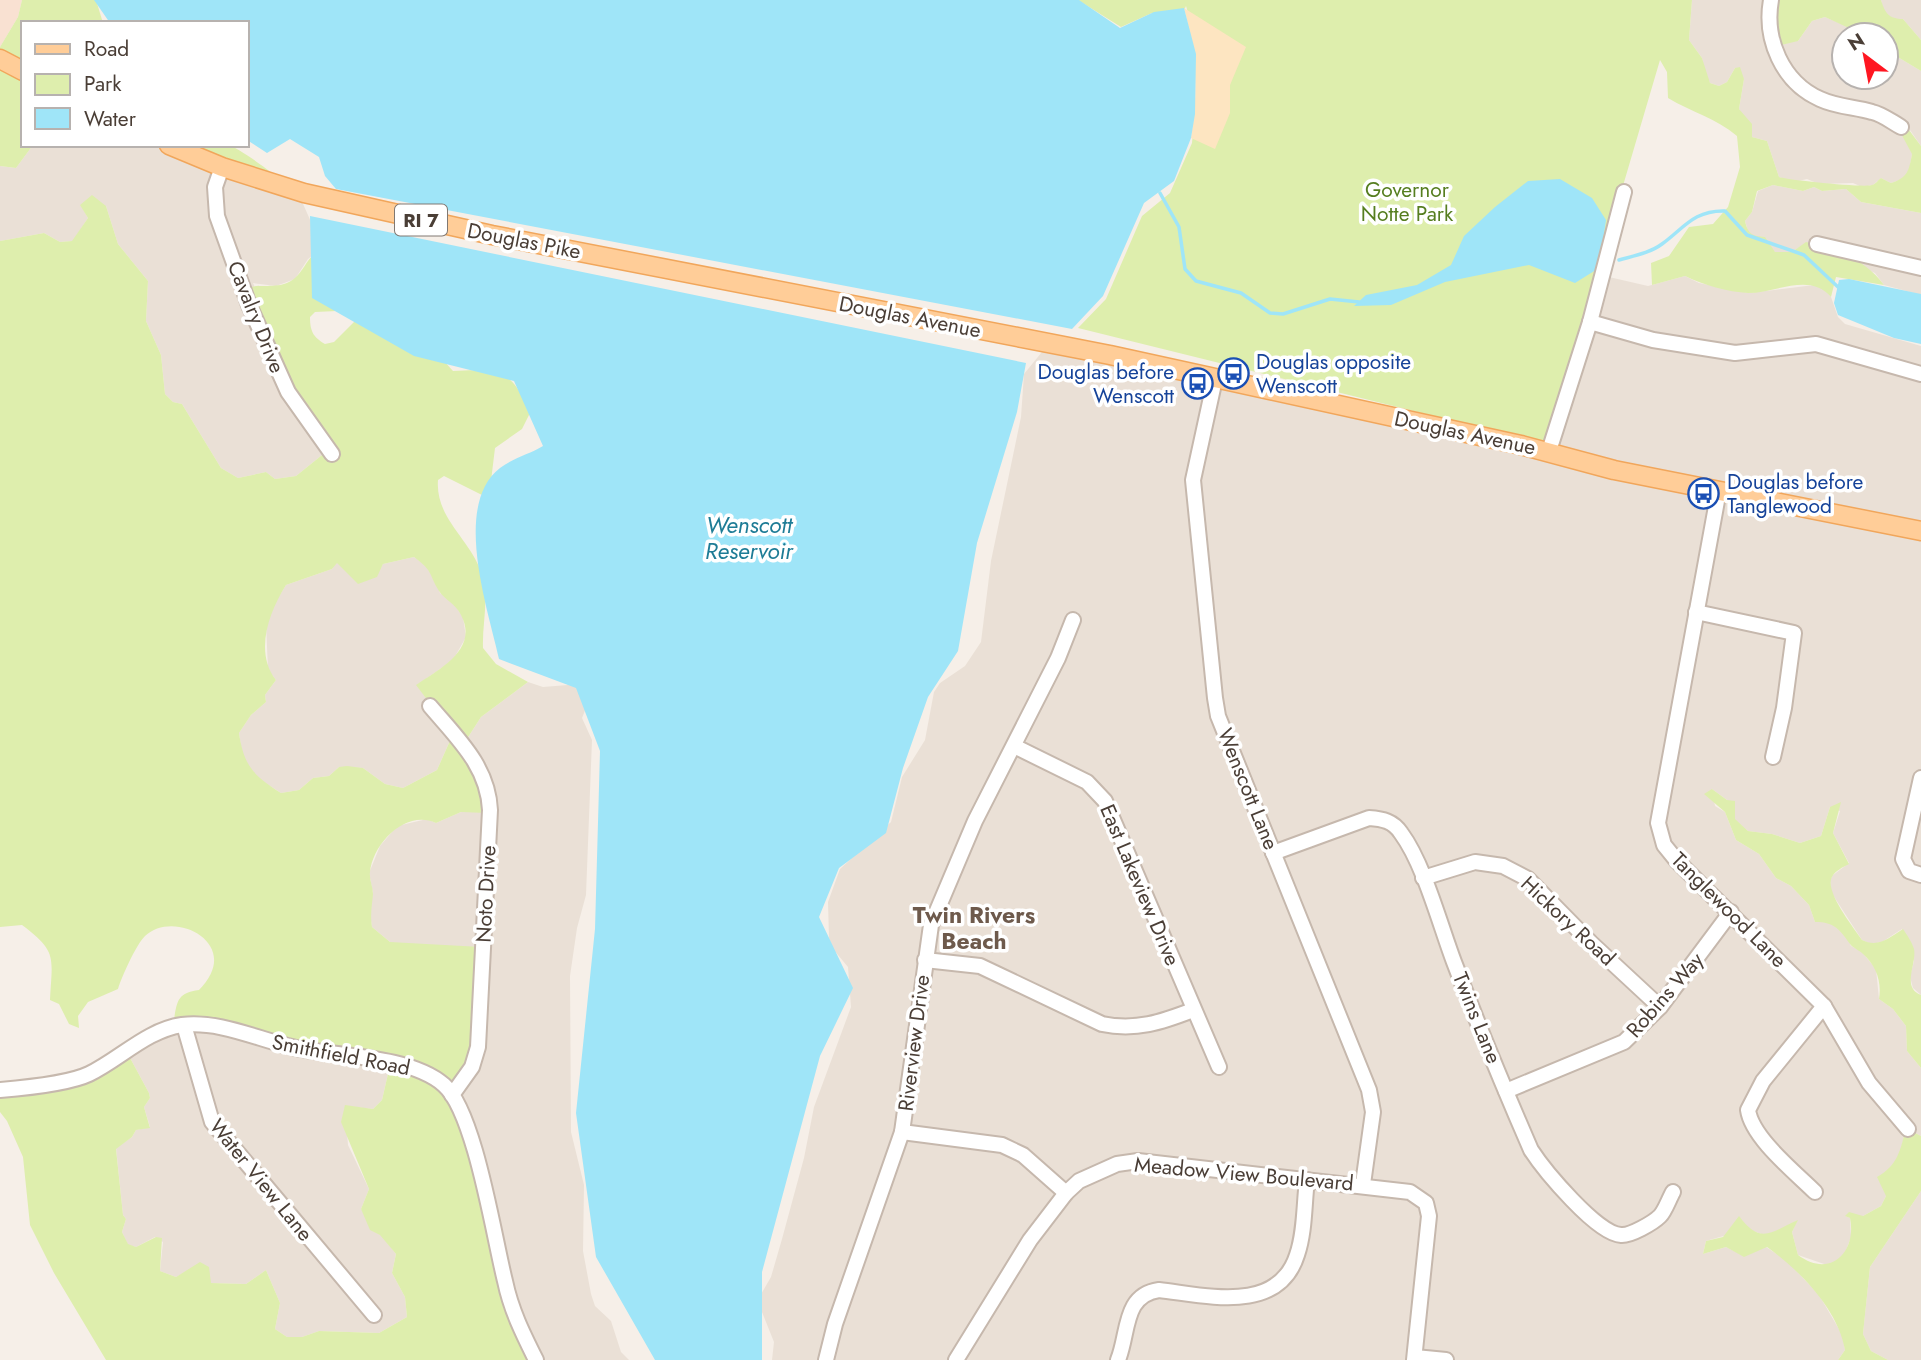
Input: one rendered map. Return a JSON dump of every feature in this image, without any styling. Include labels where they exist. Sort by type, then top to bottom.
[{"type":"main road","points":[[0,59],[21,70]]},
{"type":"main road","name":"Douglas Pike","points":[[174,147],[222,167],[304,194],[492,236],[679,271]]},
{"type":"main road","name":"Douglas Avenue","points":[[679,271],[1110,355],[1549,452],[1614,470],[1921,531]]},
{"type":"street","points":[[1771,0],[1771,40],[1777,57],[1801,88],[1839,106],[1875,112],[1901,127]]},
{"type":"street","name":"Cavalry Drive","points":[[222,167],[215,187],[217,216],[249,305],[288,393],[332,454]]},
{"type":"street","points":[[1549,452],[1590,322],[1624,192]]},
{"type":"street","points":[[1817,244],[1921,268]]},
{"type":"street","points":[[1590,322],[1654,340],[1735,353],[1816,344],[1921,374]]},
{"type":"street","name":"Wenscott Lane","points":[[1215,379],[1195,460],[1193,480],[1218,716],[1369,1090],[1373,1112],[1363,1184]]},
{"type":"street","name":"Tanglewood Lane","points":[[1719,490],[1658,823],[1659,834],[1677,861],[1824,1006],[1869,1083],[1908,1129]]},
{"type":"street","points":[[1696,612],[1794,633],[1784,708],[1773,757]]},
{"type":"street","name":"Riverview Drive","points":[[826,1360],[835,1324],[902,1132],[932,925],[944,892],[1058,658],[1073,620]]},
{"type":"street","name":"Noto Drive","points":[[430,706],[473,759],[489,793],[478,1047],[472,1067],[452,1095]]},
{"type":"street","name":"East Lakeview Drive","points":[[1014,746],[1087,782],[1105,801],[1219,1067]]},
{"type":"street","points":[[1921,778],[1903,859],[1909,871],[1921,875]]},
{"type":"street","name":"Twins Lane","points":[[1273,853],[1369,818],[1383,819],[1395,825],[1404,836],[1423,878],[1531,1150],[1546,1173],[1606,1230],[1617,1236],[1627,1235],[1660,1216],[1673,1192]]},
{"type":"street","name":"Hickory Road","points":[[1423,878],[1475,862],[1503,866],[1528,879],[1660,1007]]},
{"type":"street","name":"Robins Way","points":[[1506,1091],[1624,1042],[1660,1007],[1731,912]]},
{"type":"street","points":[[925,960],[980,966],[1088,1018],[1120,1028],[1147,1026],[1193,1010]]},
{"type":"street","points":[[1815,1192],[1752,1125],[1748,1110],[1763,1081],[1824,1006]]},
{"type":"street","name":"Smithfield Road","points":[[0,1090],[87,1075],[152,1036],[184,1025],[215,1026],[294,1049],[406,1065],[444,1084],[452,1095]]},
{"type":"street","name":"Water View Lane","points":[[184,1025],[212,1122],[374,1315]]},
{"type":"street","points":[[452,1095],[479,1167],[514,1317],[536,1360]]},
{"type":"street","points":[[902,1132],[1002,1145],[1023,1155],[1066,1193]]},
{"type":"street","name":"Meadow View Boulevard","points":[[956,1360],[1030,1240],[1066,1193],[1079,1181],[1100,1170],[1138,1161],[1363,1184],[1418,1195],[1429,1209],[1415,1358]]},
{"type":"street","points":[[1118,1360],[1129,1313],[1141,1295],[1159,1290],[1238,1299],[1269,1288],[1282,1279],[1298,1254],[1307,1180]]},
{"type":"street","points":[[1415,1358],[1446,1360]]},
{"type":"shaded area","points":[[0,0],[22,0],[18,17],[0,47]]},
{"type":"shaded area","points":[[1692,0],[1772,0],[1798,41],[1812,21],[1825,17],[1834,21],[1830,21],[1830,91],[1900,91],[1900,58],[1921,71],[1921,146],[1910,130],[1912,154],[1909,172],[1903,179],[1891,183],[1881,178],[1873,185],[1862,187],[1853,183],[1819,184],[1807,179],[1794,182],[1779,177],[1767,141],[1752,137],[1739,109],[1744,79],[1735,68],[1727,82],[1719,86],[1710,83],[1702,58],[1689,40]]},
{"type":"shaded area","points":[[1881,0],[1921,0],[1921,40],[1903,19],[1893,19],[1884,12]]},
{"type":"shaded area","points":[[32,147],[165,147],[206,165],[300,197],[311,222],[318,251],[308,259],[295,279],[276,286],[253,283],[327,451],[296,476],[275,479],[266,472],[238,478],[221,468],[182,404],[173,402],[165,394],[161,355],[146,321],[148,281],[118,244],[106,206],[81,205],[88,218],[73,241],[60,242],[44,233],[0,241],[0,166],[16,168]]},
{"type":"shaded area","points":[[1773,185],[1803,191],[1814,187],[1822,191],[1846,189],[1861,202],[1921,213],[1921,295],[1884,285],[1875,273],[1806,243],[1792,252],[1775,252],[1753,236],[1745,221],[1752,212],[1758,191]]},
{"type":"shaded area","points":[[1685,276],[1699,283],[1749,293],[1814,285],[1825,289],[1838,317],[1845,324],[1921,346],[1921,995],[1913,988],[1910,977],[1914,961],[1902,929],[1882,942],[1871,944],[1862,940],[1831,892],[1830,880],[1833,875],[1849,863],[1833,833],[1840,811],[1830,807],[1821,836],[1800,843],[1772,834],[1748,831],[1734,819],[1727,800],[1712,789],[1715,806],[1725,812],[1736,840],[1759,854],[1776,878],[1791,886],[1809,905],[1815,922],[1827,922],[1844,931],[1851,946],[1861,951],[1876,969],[1879,999],[1893,1009],[1906,1026],[1907,1051],[1921,1068],[1921,1136],[1906,1128],[1899,1158],[1886,1172],[1886,1196],[1881,1206],[1863,1216],[1846,1216],[1850,1218],[1851,1237],[1845,1253],[1834,1264],[1827,1265],[1798,1255],[1792,1232],[1797,1221],[1777,1233],[1764,1235],[1748,1229],[1706,1241],[1703,1254],[1726,1247],[1744,1256],[1766,1247],[1787,1261],[1819,1295],[1843,1336],[1845,1350],[1838,1360],[772,1360],[774,1342],[760,1307],[760,1296],[771,1277],[782,1239],[804,1158],[814,1107],[851,1007],[848,967],[833,949],[829,938],[828,902],[840,869],[891,822],[902,777],[925,740],[934,692],[940,683],[965,666],[981,642],[991,561],[1021,417],[1024,374],[1046,347],[1549,455],[1609,277],[1648,286]]},
{"type":"shaded area","points":[[414,557],[431,569],[440,593],[452,601],[463,617],[466,637],[453,660],[417,685],[453,734],[437,770],[403,788],[385,784],[363,768],[339,767],[329,776],[313,778],[299,790],[281,793],[259,779],[243,759],[239,733],[251,715],[266,702],[265,695],[276,680],[268,670],[266,623],[276,601],[286,585],[332,569],[337,562],[352,574],[377,575],[383,564]]},
{"type":"shaded area","points":[[528,682],[543,687],[580,684],[590,698],[582,718],[592,740],[586,895],[577,928],[570,976],[571,1132],[584,1185],[583,1251],[591,1294],[595,1306],[611,1321],[621,1352],[629,1360],[536,1360],[390,942],[372,927],[369,908],[373,893],[369,873],[380,846],[397,826],[427,819],[436,823],[461,812],[465,742],[481,717]]},
{"type":"shaded area","points":[[202,1029],[390,1065],[382,1100],[373,1109],[345,1106],[348,1145],[369,1189],[361,1209],[396,1254],[392,1273],[405,1297],[407,1317],[379,1333],[319,1331],[302,1337],[287,1337],[275,1329],[280,1303],[266,1270],[246,1284],[211,1283],[187,1271],[176,1277],[160,1271],[163,1242],[155,1237],[136,1247],[128,1245],[122,1232],[126,1219],[123,1215],[116,1148],[132,1137],[136,1130],[150,1127],[144,1107],[150,1098],[149,1093],[129,1056],[176,1030]]},
{"type":"shaded area","points":[[1921,1191],[1921,1360],[1888,1360],[1871,1351],[1863,1334],[1870,1267]]},
{"type":"green space","points":[[22,0],[96,0],[102,21],[21,21],[21,147],[32,147],[16,168],[0,166],[0,47],[18,17]]},
{"type":"green space","name":"Governor Notte Park","points":[[1078,0],[1692,0],[1689,40],[1702,58],[1710,83],[1719,86],[1727,82],[1735,68],[1740,67],[1744,79],[1739,109],[1752,124],[1752,137],[1767,141],[1779,177],[1856,185],[1872,185],[1881,178],[1891,183],[1897,181],[1907,173],[1912,154],[1898,128],[1909,130],[1921,146],[1921,213],[1861,202],[1846,189],[1822,191],[1814,187],[1803,191],[1773,185],[1757,191],[1752,212],[1745,221],[1751,233],[1765,237],[1775,252],[1792,252],[1806,242],[1839,252],[1859,262],[1884,285],[1836,277],[1831,297],[1813,286],[1792,286],[1748,293],[1716,288],[1685,276],[1652,285],[1651,263],[1669,256],[1689,227],[1713,224],[1728,207],[1740,167],[1737,136],[1721,124],[1668,98],[1667,72],[1660,60],[1547,444],[1078,328],[1106,299],[1142,216],[1170,193],[1192,143],[1200,52],[1186,6],[1182,15],[1163,16],[1152,13],[1121,27]]},
{"type":"green space","points":[[1772,0],[1881,0],[1888,14],[1903,19],[1921,40],[1921,71],[1900,58],[1900,21],[1834,21],[1825,17],[1812,21],[1798,41],[1777,46]]},
{"type":"green space","points":[[165,147],[233,147],[283,182],[206,165]]},
{"type":"green space","points":[[92,195],[106,206],[118,244],[148,281],[146,321],[161,355],[165,394],[173,402],[182,404],[221,468],[238,478],[266,472],[275,479],[296,476],[327,451],[240,290],[289,282],[317,251],[337,311],[315,312],[310,317],[313,333],[321,341],[325,344],[334,342],[365,311],[443,360],[453,371],[482,371],[502,375],[517,388],[530,413],[522,429],[495,448],[491,481],[482,495],[444,476],[438,480],[442,506],[476,560],[484,582],[483,648],[496,664],[528,682],[481,717],[465,742],[478,768],[487,813],[461,812],[436,823],[425,820],[403,825],[393,831],[377,850],[370,875],[373,894],[372,927],[390,942],[481,947],[476,1064],[455,1096],[536,1360],[106,1360],[54,1273],[30,1225],[23,1157],[7,1121],[0,1112],[0,1095],[129,1056],[149,1093],[150,1098],[144,1107],[150,1128],[136,1130],[132,1137],[116,1149],[123,1215],[126,1219],[122,1232],[128,1244],[136,1247],[156,1237],[162,1238],[160,1271],[176,1277],[200,1262],[209,1267],[211,1283],[246,1284],[266,1270],[280,1303],[275,1329],[287,1337],[302,1337],[319,1331],[379,1333],[407,1317],[405,1297],[392,1273],[396,1254],[380,1235],[370,1230],[361,1209],[369,1189],[341,1122],[345,1105],[373,1109],[382,1100],[390,1065],[174,1020],[180,999],[187,993],[199,990],[211,973],[214,958],[210,945],[200,935],[172,926],[158,928],[145,936],[118,989],[88,1002],[78,1016],[79,1028],[69,1024],[59,1004],[50,1000],[52,964],[42,942],[22,925],[0,927],[0,241],[44,233],[60,242],[72,241],[88,218],[80,205]],"holes":[[[414,557],[428,570],[441,594],[459,611],[465,627],[465,638],[454,657],[416,685],[453,734],[437,770],[403,788],[385,784],[363,768],[339,767],[329,776],[313,778],[299,790],[281,793],[251,769],[239,733],[251,715],[266,702],[265,695],[276,680],[266,657],[266,632],[274,607],[286,585],[332,569],[337,563],[358,584],[377,577],[383,564]]]},
{"type":"green space","points":[[1712,789],[1727,800],[1735,801],[1735,819],[1748,831],[1772,834],[1800,843],[1821,836],[1830,807],[1841,802],[1833,833],[1849,864],[1832,877],[1832,891],[1862,940],[1878,942],[1903,929],[1912,944],[1912,987],[1921,995],[1921,1068],[1907,1051],[1906,1026],[1893,1009],[1879,999],[1879,980],[1871,964],[1836,928],[1828,923],[1815,922],[1809,905],[1791,886],[1776,878],[1759,854],[1736,840],[1725,812],[1704,794]]},
{"type":"green space","points":[[1906,1128],[1921,1136],[1921,1191],[1870,1267],[1863,1334],[1871,1351],[1888,1360],[1838,1360],[1845,1350],[1834,1320],[1826,1305],[1792,1267],[1767,1247],[1744,1257],[1726,1247],[1703,1254],[1706,1241],[1723,1237],[1739,1216],[1754,1231],[1760,1233],[1774,1231],[1798,1220],[1792,1232],[1798,1255],[1810,1262],[1821,1264],[1839,1258],[1849,1242],[1851,1230],[1850,1218],[1845,1216],[1849,1212],[1863,1216],[1881,1206],[1886,1196],[1877,1177],[1894,1162]]},
{"type":"sand","points":[[1184,8],[1246,47],[1230,85],[1230,113],[1215,149],[1191,138],[1195,73]]},
{"type":"water","points":[[94,0],[1079,0],[1120,28],[1154,12],[1184,8],[1196,54],[1195,114],[1191,138],[1174,181],[1144,203],[1103,296],[1072,329],[336,189],[325,176],[319,157],[290,139],[267,153],[248,141],[248,21],[109,21]]},
{"type":"water","points":[[1560,179],[1592,198],[1606,220],[1599,268],[1575,283],[1529,265],[1445,282],[1391,305],[1354,306],[1366,295],[1417,285],[1451,265],[1464,236],[1495,207],[1528,181]]},
{"type":"water","name":"Wenscott Reservoir","points":[[310,216],[1026,363],[1017,412],[977,543],[958,651],[928,697],[903,768],[886,833],[839,868],[819,917],[853,988],[820,1056],[762,1272],[762,1360],[655,1360],[596,1257],[576,1113],[595,929],[600,751],[576,688],[499,659],[477,559],[478,506],[486,485],[500,468],[543,446],[514,381],[414,356],[312,298]]},
{"type":"water","points":[[1849,279],[1921,294],[1921,344],[1894,338],[1838,315],[1834,303],[1839,280]]},
{"type":"waterway","points":[[1160,193],[1179,227],[1185,269],[1196,281],[1241,293],[1270,313],[1283,314],[1330,299],[1359,302]]},
{"type":"waterway","points":[[1619,260],[1657,247],[1690,221],[1705,213],[1725,211],[1747,235],[1804,255],[1838,287]]},
{"type":"place","name":"Douglas opposite Wenscott","points":[[1233,374]]},
{"type":"place","name":"Douglas before Wenscott","points":[[1197,384]]},
{"type":"place","name":"Douglas before Tanglewood","points":[[1704,494]]},
{"type":"district","name":"Twin Rivers Beach","points":[[974,928]]}]
